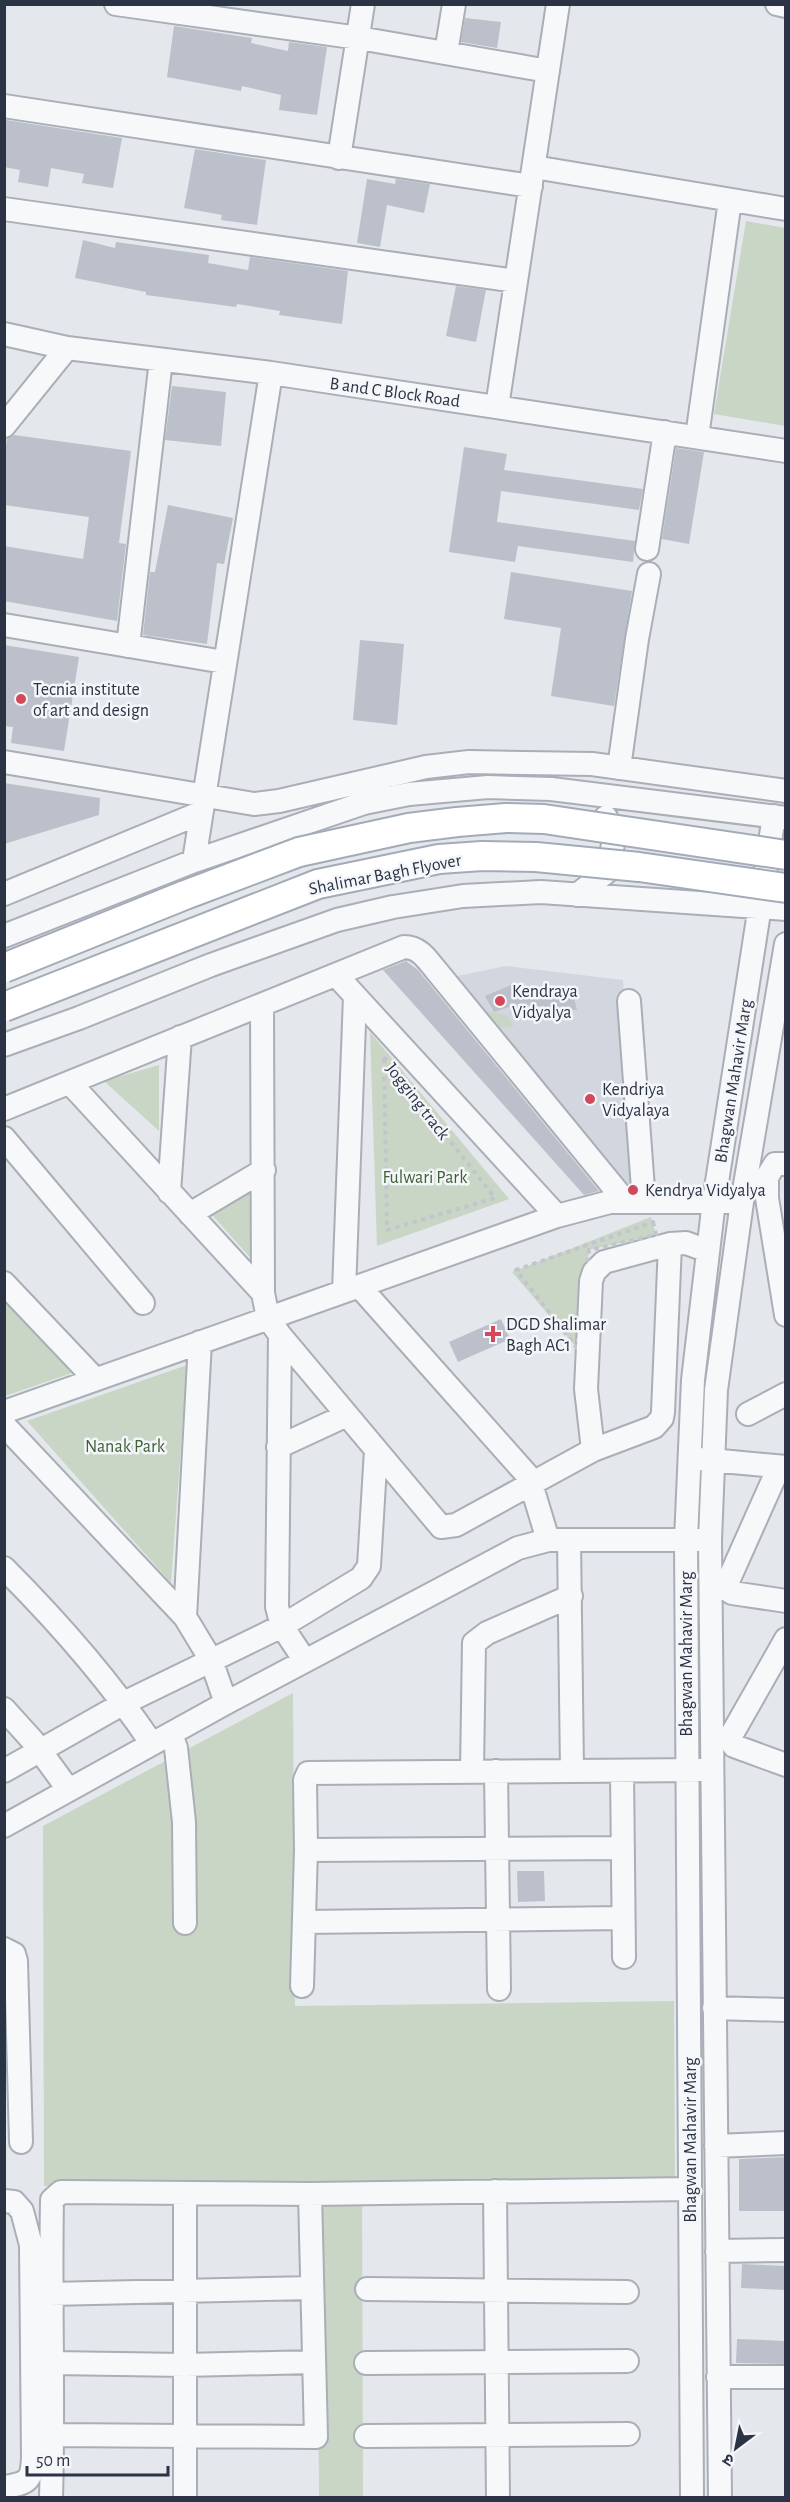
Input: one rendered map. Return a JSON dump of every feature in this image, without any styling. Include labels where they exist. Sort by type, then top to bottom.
[{"type":"main road","name":"Shalimar Bagh Flyover","points":[[4,968],[299,852],[409,828],[506,818],[544,819],[786,855]]},
{"type":"main road","name":"Shalimar Bagh Flyover","points":[[4,1007],[318,884],[439,859],[482,856],[536,857],[639,867],[786,888]]},
{"type":"street","points":[[116,4],[359,38],[548,72]]},
{"type":"street","points":[[339,158],[363,4]]},
{"type":"street","points":[[446,53],[454,4]]},
{"type":"street","points":[[497,407],[558,4]]},
{"type":"street","points":[[777,4],[786,6]]},
{"type":"street","points":[[4,106],[339,158],[532,177],[730,200],[786,209]]},
{"type":"street","points":[[697,437],[730,200]]},
{"type":"street","points":[[4,209],[516,281]]},
{"type":"street","name":"B and C Block Road","points":[[4,334],[67,348],[271,373],[786,451]]},
{"type":"street","points":[[4,426],[67,348]]},
{"type":"street","points":[[128,646],[161,360]]},
{"type":"street","points":[[194,861],[271,373]]},
{"type":"street","points":[[647,549],[665,432]]},
{"type":"street","points":[[619,768],[637,639],[649,574]]},
{"type":"street","points":[[4,625],[224,662]]},
{"type":"street","points":[[4,762],[202,805],[236,802],[266,803],[426,767],[469,762],[573,762],[786,791]]},
{"type":"street","points":[[488,787],[490,762]]},
{"type":"street","points":[[4,936],[194,861],[385,798],[459,788],[488,787],[574,792],[780,817]]},
{"type":"street","points":[[574,792],[598,807],[608,821],[614,837],[609,870],[577,895]]},
{"type":"street","points":[[4,894],[202,805]]},
{"type":"street","name":"Bhagwan Mahavir Marg","points":[[692,2498],[686,1540],[693,1380],[714,1201],[760,907],[780,817]]},
{"type":"street","points":[[4,1045],[79,1018],[211,965],[337,920],[393,907],[463,896],[541,892],[786,909]]},
{"type":"street","name":"Bhagwan Mahavir Marg","points":[[720,2498],[710,1540],[716,1390],[742,1202],[786,944]]},
{"type":"street","points":[[4,1109],[404,947],[411,947],[418,951],[634,1201]]},
{"type":"street","points":[[336,976],[557,1216]]},
{"type":"street","points":[[355,996],[352,1288],[524,1470],[559,1540],[571,1596],[572,1770]]},
{"type":"street","points":[[629,1001],[634,1201]]},
{"type":"street","points":[[262,1005],[263,1293],[274,1327],[278,1447],[277,1607],[282,1626],[305,1661]]},
{"type":"street","points":[[169,1192],[180,1038]]},
{"type":"street","points":[[70,1083],[263,1293]]},
{"type":"street","points":[[4,1138],[143,1303]]},
{"type":"street","points":[[786,1164],[775,1164],[767,1177],[769,1209],[786,1315]]},
{"type":"street","points":[[190,1214],[264,1170]]},
{"type":"street","points":[[4,1412],[200,1342],[274,1327],[352,1288],[557,1216],[610,1202],[742,1202]]},
{"type":"street","points":[[593,1450],[586,1389],[591,1281],[594,1272],[604,1262],[670,1244],[686,1243],[708,1251]]},
{"type":"street","points":[[274,1327],[441,1527],[456,1525],[593,1450],[654,1427],[662,1418],[670,1244]]},
{"type":"street","points":[[4,1283],[95,1379]]},
{"type":"street","points":[[185,1617],[200,1342]]},
{"type":"street","points":[[748,1414],[786,1394]]},
{"type":"street","points":[[278,1447],[347,1415]]},
{"type":"street","points":[[4,1425],[185,1617],[211,1660],[226,1703]]},
{"type":"street","points":[[4,1771],[124,1703],[282,1626],[354,1584],[369,1566],[376,1450]]},
{"type":"street","points":[[689,1458],[782,1467],[724,1588],[732,1593],[786,1600]]},
{"type":"street","points":[[4,1826],[226,1703],[499,1557],[530,1543],[559,1540],[710,1540]]},
{"type":"street","points":[[4,1568],[49,1613],[124,1703],[162,1739],[176,1748],[184,1821],[185,1923]]},
{"type":"street","points":[[472,1770],[474,1643],[487,1633],[571,1596]]},
{"type":"street","points":[[786,1639],[732,1734],[731,1741],[734,1746],[786,1765]]},
{"type":"street","points":[[4,1709],[40,1751],[68,1789]]},
{"type":"street","points":[[622,1770],[624,1957]]},
{"type":"street","points":[[302,1986],[306,1851],[305,1780],[306,1775],[311,1771],[712,1770]]},
{"type":"street","points":[[496,1771],[499,1989]]},
{"type":"street","points":[[306,1851],[623,1848]]},
{"type":"street","points":[[304,1922],[622,1918]]},
{"type":"street","points":[[4,1949],[14,1954],[15,1961],[21,2142]]},
{"type":"street","points":[[714,2008],[786,2010]]},
{"type":"street","points":[[716,2146],[786,2143]]},
{"type":"street","points":[[51,2498],[52,2200],[61,2192],[310,2194],[690,2189]]},
{"type":"street","points":[[495,2191],[498,2498]]},
{"type":"street","points":[[185,2194],[185,2498]]},
{"type":"street","points":[[53,2435],[185,2438],[315,2437],[310,2362],[312,2288],[310,2194]]},
{"type":"street","points":[[4,2201],[14,2202],[22,2211],[31,2245],[33,2457],[33,2472],[21,2484],[5,2486],[6,2498]]},
{"type":"street","points":[[717,2251],[786,2250]]},
{"type":"street","points":[[50,2294],[312,2288]]},
{"type":"street","points":[[367,2289],[627,2292]]},
{"type":"street","points":[[366,2363],[627,2361]]},
{"type":"street","points":[[52,2363],[185,2365],[310,2362]]},
{"type":"street","points":[[718,2377],[786,2378]]},
{"type":"street","points":[[366,2436],[628,2434]]},
{"type":"path","name":"Jogging track","points":[[384,1057],[413,1095],[495,1198],[387,1230],[384,1057]]},
{"type":"shaded area","name":"Kendriya Vidyalaya","points":[[506,966],[623,980],[637,1196],[443,979]]},
{"type":"green space","points":[[746,221],[785,228],[785,426],[714,414]]},
{"type":"green space","points":[[478,1009],[506,1015],[514,1026],[495,1028]]},
{"type":"green space","name":"Fulwari Park","points":[[370,1032],[509,1199],[377,1246]]},
{"type":"green space","points":[[159,1065],[159,1131],[104,1081]]},
{"type":"green space","points":[[254,1189],[257,1265],[206,1208]]},
{"type":"green space","points":[[651,1217],[656,1235],[589,1250],[577,1348],[512,1272]]},
{"type":"green space","points":[[5,1295],[75,1372],[5,1396]]},
{"type":"green space","name":"Nanak Park","points":[[187,1365],[171,1583],[27,1421]]},
{"type":"green space","points":[[293,1693],[295,2006],[674,2001],[675,2184],[362,2182],[363,2497],[319,2497],[317,2184],[44,2186],[43,1826]]},
{"type":"building","points":[[465,18],[501,22],[497,48],[461,42]]},
{"type":"building","points":[[174,26],[252,38],[251,43],[288,51],[289,42],[327,47],[317,115],[279,110],[281,95],[242,86],[241,91],[167,77]]},
{"type":"building","points":[[6,120],[122,138],[113,188],[82,183],[84,174],[51,168],[48,187],[18,182],[20,170],[4,167]]},
{"type":"building","points":[[195,149],[266,160],[257,225],[221,220],[222,215],[184,208]]},
{"type":"building","points":[[367,179],[395,184],[396,179],[430,184],[424,213],[387,205],[380,247],[357,243]]},
{"type":"building","points":[[83,240],[115,248],[116,242],[209,255],[208,263],[248,270],[250,257],[348,271],[342,324],[279,315],[280,311],[237,304],[236,307],[146,295],[146,292],[75,278]]},
{"type":"building","points":[[456,286],[486,290],[476,342],[446,336]]},
{"type":"building","points":[[172,386],[226,392],[221,446],[165,440]]},
{"type":"building","points":[[14,435],[131,451],[119,543],[126,544],[117,621],[4,601],[4,546],[83,559],[89,517],[4,505],[4,458],[7,439]]},
{"type":"building","points":[[464,447],[507,454],[504,470],[643,489],[639,510],[501,491],[497,522],[635,541],[633,562],[518,546],[515,562],[449,552]]},
{"type":"building","points":[[676,448],[704,452],[689,544],[662,539]]},
{"type":"building","points":[[168,505],[233,518],[224,564],[217,563],[207,644],[143,635],[150,572],[155,572]]},
{"type":"building","points":[[511,572],[632,591],[614,706],[551,696],[561,628],[504,619]]},
{"type":"building","points":[[360,640],[404,644],[397,725],[353,720]]},
{"type":"building","points":[[4,645],[79,657],[64,751],[11,743],[13,727],[4,726]]},
{"type":"building","points":[[4,783],[100,798],[99,815],[4,844]]},
{"type":"building","points":[[406,961],[418,970],[599,1191],[584,1195],[383,970]]},
{"type":"building","points":[[511,985],[572,990],[577,1010],[518,1004],[494,1012],[485,996]]},
{"type":"building","points":[[501,1319],[510,1339],[458,1362],[449,1342]]},
{"type":"building","points":[[517,1871],[544,1871],[545,1901],[518,1902]]},
{"type":"building","points":[[786,2157],[786,2211],[739,2211],[739,2159]]},
{"type":"building","points":[[742,2264],[786,2266],[786,2290],[741,2288]]},
{"type":"building","points":[[737,2339],[786,2341],[786,2364],[736,2363]]},
{"type":"place","name":"Tecnia institute of art and design","points":[[21,699]]},
{"type":"place","name":"Kendraya Vidyalya","points":[[500,1001]]},
{"type":"place","name":"Kendriya Vidyalaya","points":[[590,1099]]},
{"type":"place","name":"Kendrya Vidyalya","points":[[633,1190]]},
{"type":"place","name":"DGD Shalimar Bagh AC1","points":[[493,1334]]}]
